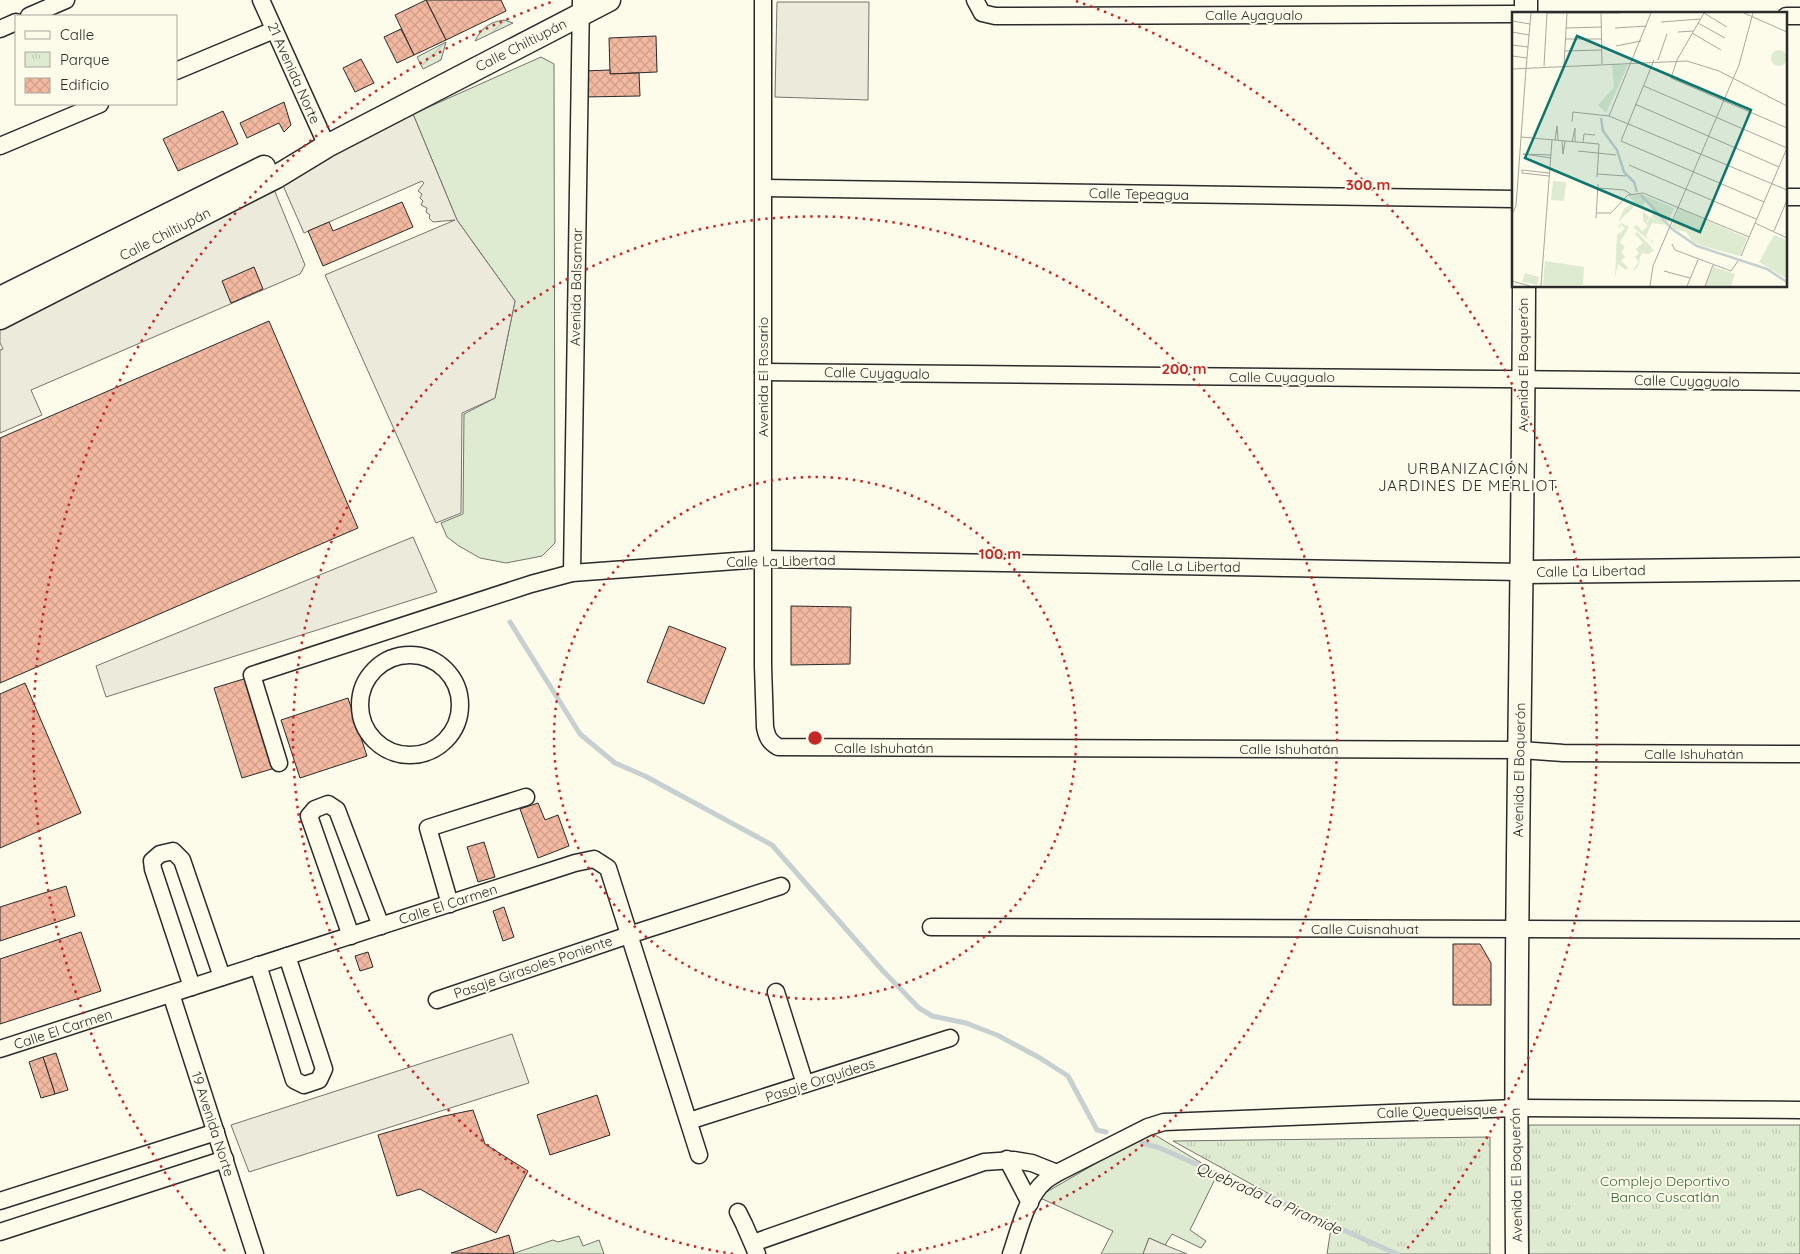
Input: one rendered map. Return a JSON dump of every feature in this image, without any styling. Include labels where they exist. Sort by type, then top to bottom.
[{"type":"street","points":[[31,15],[66,0]]},
{"type":"street","name":"21 Avenida Norte","points":[[261,0],[326,146]]},
{"type":"street","name":"Calle Chiltiupán","points":[[1,310],[276,178],[326,146],[581,7],[609,0]]},
{"type":"street","name":"Avenida El Rosario","points":[[763,0],[763,559],[765,727],[766,736],[771,743],[778,747]]},
{"type":"street","name":"Calle Ayagualo","points":[[975,0],[982,13],[995,16],[1512,14]]},
{"type":"street","name":"Avenida Balsamar","points":[[572,574],[578,98],[581,7]]},
{"type":"street","points":[[0,29],[15,22]]},
{"type":"street","points":[[178,70],[274,30]]},
{"type":"street","points":[[0,146],[98,105]]},
{"type":"street","name":"Calle Tepeagua","points":[[764,188],[1512,200]]},
{"type":"street","name":"Avenida El Boquerón","points":[[1517,1254],[1516,929],[1520,750],[1524,288]]},
{"type":"street","name":"Calle Cuyagualo","points":[[764,372],[1800,382]]},
{"type":"street","name":"Calle La Libertad","points":[[279,762],[252,675],[531,584],[572,574],[763,559],[1522,572],[1800,569]]},
{"type":"street","points":[[379,635],[388,660]]},
{"type":"street","points":[[408,655],[424,657],[439,664],[451,675],[458,690],[460,706],[458,722],[450,736],[438,747],[423,754],[407,756],[390,752],[376,743],[365,729],[360,713],[360,696],[366,680],[378,667],[388,660],[408,655]]},
{"type":"street","name":"Calle Ishuhatán","points":[[778,747],[1520,750],[1562,753],[1800,754]]},
{"type":"street","points":[[450,904],[428,828],[526,797]]},
{"type":"street","points":[[351,936],[309,816],[315,809],[328,804],[337,810],[381,926]]},
{"type":"street","points":[[192,987],[153,870],[152,861],[160,854],[173,851],[182,860],[222,977]]},
{"type":"street","name":"Calle El Carmen","points":[[0,1049],[575,863],[594,859],[608,868],[699,1156]]},
{"type":"street","name":"Pasaje Girasoles Poniente","points":[[436,1000],[781,886]]},
{"type":"street","name":"Calle Cuisnahuat","points":[[931,927],[1800,930]]},
{"type":"street","points":[[258,966],[294,1080],[304,1085],[319,1080],[324,1069],[287,956]]},
{"type":"street","points":[[776,992],[805,1084]]},
{"type":"street","name":"19 Avenida Norte","points":[[170,994],[256,1254]]},
{"type":"street","name":"Pasaje Orquídeas","points":[[689,1121],[950,1038]]},
{"type":"street","name":"Calle Quequeisque","points":[[1012,1254],[1025,1212],[1037,1190],[1044,1182],[1148,1127],[1164,1122],[1516,1108],[1800,1110]]},
{"type":"street","points":[[0,1201],[216,1132]]},
{"type":"street","points":[[738,1212],[755,1248],[984,1162],[1008,1159],[1032,1163],[1058,1173]]},
{"type":"street","points":[[1008,1159],[1030,1203]]},
{"type":"street","points":[[0,1232],[225,1160]]},
{"type":"green space","points":[[504,20],[513,23],[475,41],[486,26]]},
{"type":"green space","points":[[446,42],[441,60],[423,69],[417,57]]},
{"type":"green space","points":[[541,57],[554,64],[555,543],[542,556],[506,563],[480,558],[459,546],[447,537],[441,523],[463,514],[464,414],[495,398],[515,301],[457,220],[413,114]]},
{"type":"green space","name":"Complejo Deportivo Banco Cuscatlán","points":[[1529,1125],[1800,1125],[1800,1254],[1529,1254]]},
{"type":"green space","points":[[1150,1132],[1218,1173],[1190,1230],[1206,1241],[1201,1248],[1172,1234],[1165,1245],[1149,1238],[1143,1254],[1101,1254],[1113,1231],[1038,1197]]},
{"type":"green space","points":[[1490,1137],[1490,1254],[1327,1254],[1331,1228],[1173,1141]]},
{"type":"green space","points":[[579,1236],[583,1246],[599,1240],[604,1254],[512,1254],[553,1240],[558,1242]]},
{"type":"shaded area","points":[[777,2],[869,2],[868,100],[775,97]]},
{"type":"shaded area","points":[[413,114],[457,220],[515,301],[495,398],[462,413],[461,513],[436,523],[325,275],[455,220],[433,222],[429,218],[430,215],[426,212],[427,208],[421,205],[423,201],[420,198],[422,194],[418,191],[424,183],[422,181],[304,233],[281,181]]},
{"type":"shaded area","points":[[273,187],[305,265],[300,274],[31,390],[42,415],[0,433],[0,350],[3,349],[0,343],[0,326]]},
{"type":"shaded area","points":[[413,537],[437,592],[106,697],[96,666]]},
{"type":"shaded area","points":[[512,1034],[529,1083],[249,1172],[231,1125]]},
{"type":"shaded area","points":[[1149,1238],[1165,1245],[1187,1254],[1143,1254]]},
{"type":"building","points":[[426,0],[501,0],[506,11],[446,40]]},
{"type":"building","points":[[426,0],[446,40],[414,55],[395,15]]},
{"type":"building","points":[[401,29],[414,55],[397,63],[384,37]]},
{"type":"building","points":[[656,36],[657,72],[610,74],[609,38]]},
{"type":"building","points":[[361,59],[374,83],[355,92],[343,68]]},
{"type":"building","points":[[610,70],[610,74],[639,73],[640,96],[584,97],[582,71]]},
{"type":"building","points":[[284,102],[291,125],[284,132],[279,123],[247,138],[240,123]]},
{"type":"building","points":[[223,111],[238,144],[178,171],[163,139]]},
{"type":"building","points":[[402,202],[413,227],[323,266],[308,231],[329,222],[333,231]]},
{"type":"building","points":[[254,267],[263,289],[231,303],[222,281]]},
{"type":"building","points":[[269,321],[358,528],[0,683],[0,438]]},
{"type":"building","points":[[791,606],[851,607],[850,664],[791,665]]},
{"type":"building","points":[[669,626],[726,648],[704,704],[647,682]]},
{"type":"building","points":[[247,678],[275,768],[242,778],[214,688]]},
{"type":"building","points":[[25,683],[81,813],[0,848],[0,694]]},
{"type":"building","points":[[348,698],[367,756],[300,778],[281,720]]},
{"type":"building","points":[[538,803],[545,820],[558,815],[569,846],[538,858],[520,809]]},
{"type":"building","points":[[484,842],[495,877],[478,882],[467,847]]},
{"type":"building","points":[[66,886],[75,916],[0,941],[0,907]]},
{"type":"building","points":[[504,907],[514,937],[503,941],[493,911]]},
{"type":"building","points":[[81,932],[101,991],[0,1024],[0,959]]},
{"type":"building","points":[[1453,944],[1480,944],[1491,963],[1491,1005],[1453,1005]]},
{"type":"building","points":[[368,952],[373,967],[360,971],[355,956]]},
{"type":"building","points":[[56,1053],[68,1090],[55,1094],[43,1057]]},
{"type":"building","points":[[43,1057],[55,1094],[41,1098],[29,1062]]},
{"type":"building","points":[[597,1095],[610,1135],[550,1155],[537,1115]]},
{"type":"building","points":[[473,1110],[485,1144],[528,1171],[496,1233],[420,1189],[397,1196],[378,1135],[444,1116]]},
{"type":"building","points":[[509,1235],[514,1254],[451,1253]]},
{"type":"waterway","points":[[510,622],[580,734],[615,763],[645,776],[772,845],[883,971],[919,1008],[932,1016],[966,1023],[997,1035],[1040,1058],[1068,1076],[1097,1130],[1106,1132]]},
{"type":"waterway","name":"Quebrada La Piramide","points":[[1142,1143],[1160,1148],[1397,1254]]},
{"type":"district","name":"URBANIZACIÓN JARDINES DE MERLIOT","points":[[1468,476]]}]
